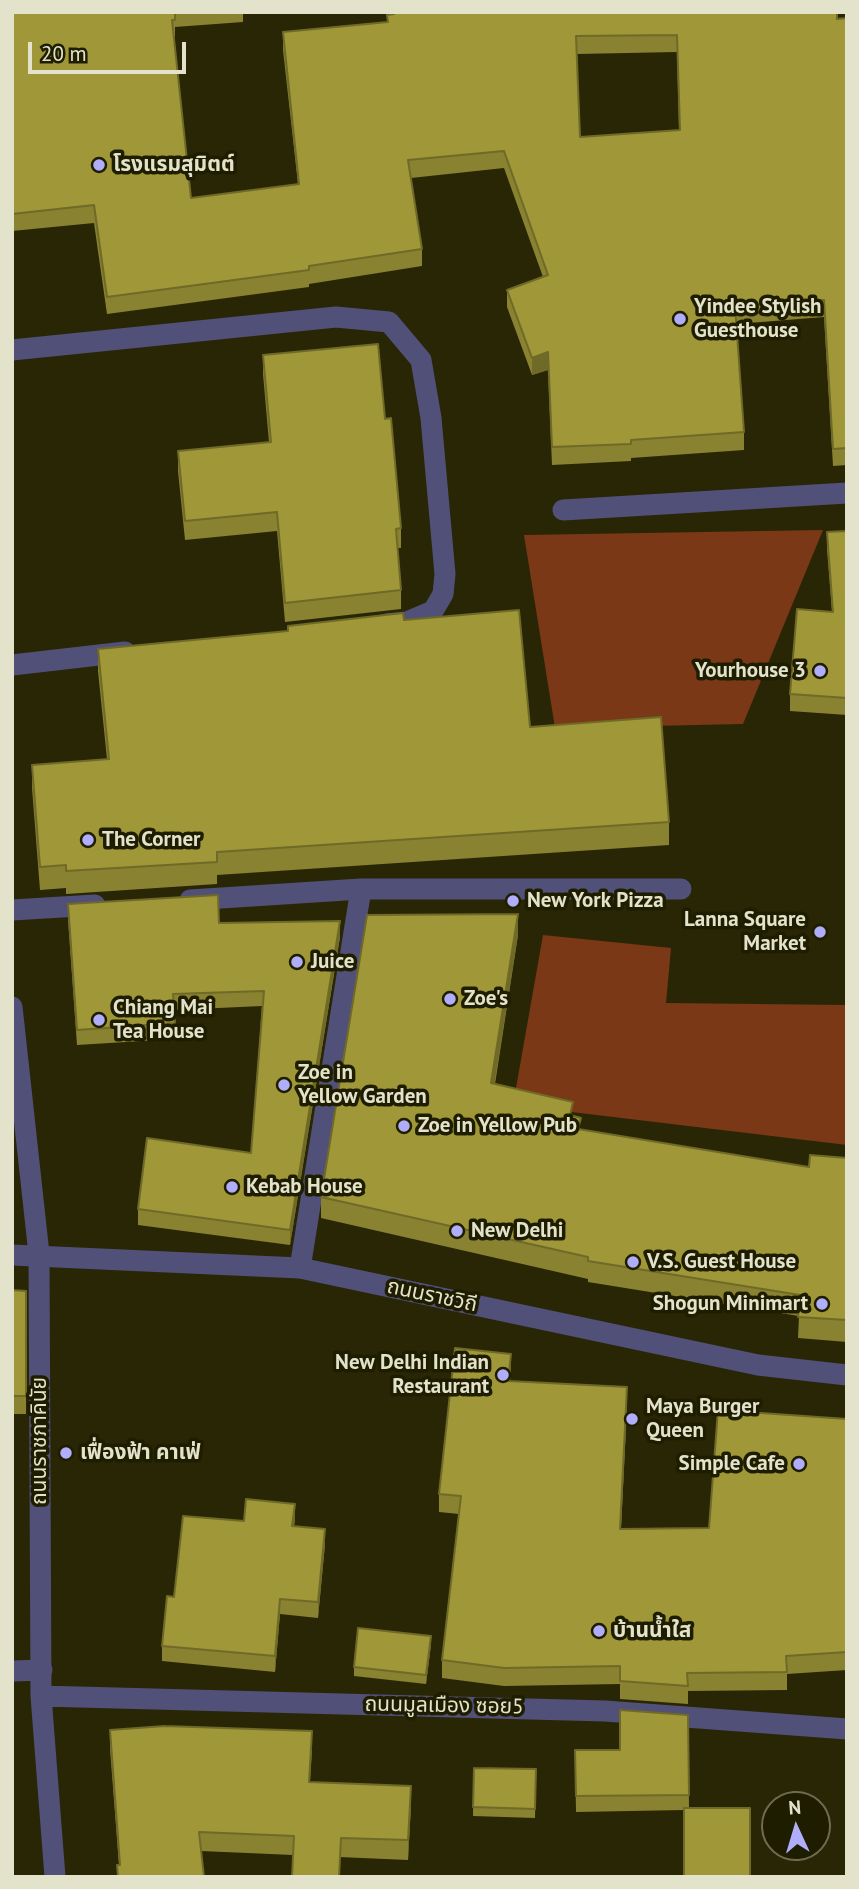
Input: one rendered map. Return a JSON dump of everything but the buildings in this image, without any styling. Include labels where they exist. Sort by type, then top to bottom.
[{"type":"street","points":[[12,350],[336,317],[389,322],[421,360],[432,418],[445,575],[443,594],[433,611],[407,622],[367,626]]},
{"type":"street","points":[[564,510],[847,493]]},
{"type":"street","points":[[12,664],[149,650]]},
{"type":"street","points":[[166,901],[361,889],[681,889]]},
{"type":"street","points":[[300,1268],[361,889]]},
{"type":"street","points":[[12,910],[110,905]]},
{"type":"street","name":"ถนนราชภาคินัย","points":[[12,1007],[39,1254],[41,1696],[55,1877]]},
{"type":"street","name":"ถนนราชวิถี","points":[[12,1255],[39,1254],[300,1268],[758,1366],[847,1375]]},
{"type":"street","points":[[12,1671],[42,1671]]},
{"type":"street","name":"ถนนมูลเมือง ซอย5","points":[[41,1696],[605,1711],[847,1729]]},
{"type":"shaded area","points":[[823,530],[743,724],[555,728],[524,535]]},
{"type":"shaded area","points":[[543,935],[671,948],[666,1003],[847,1005],[847,1145],[513,1105]]},
{"type":"place","name":"โรงแรมสุมิตต์","points":[[99,165]]},
{"type":"place","name":"Yindee Stylish Guesthouse","points":[[680,319]]},
{"type":"place","name":"Yourhouse 3","points":[[820,671]]},
{"type":"place","name":"The Corner","points":[[88,840]]},
{"type":"place","name":"New York Pizza","points":[[513,901]]},
{"type":"place","name":"Lanna Square Market","points":[[820,932]]},
{"type":"place","name":"Juice","points":[[297,962]]},
{"type":"place","name":"Zoe's","points":[[450,999]]},
{"type":"place","name":"Chiang Mai Tea House","points":[[99,1020]]},
{"type":"place","name":"Zoe in Yellow Garden","points":[[284,1085]]},
{"type":"place","name":"Zoe in Yellow Pub","points":[[404,1126]]},
{"type":"place","name":"Kebab House","points":[[232,1187]]},
{"type":"place","name":"New Delhi","points":[[457,1231]]},
{"type":"place","name":"V.S. Guest House","points":[[633,1262]]},
{"type":"place","name":"Shogun Minimart","points":[[822,1304]]},
{"type":"place","name":"New Delhi Indian Restaurant","points":[[503,1375]]},
{"type":"place","name":"Maya Burger Queen","points":[[632,1419]]},
{"type":"place","name":"เฟื่องฟ้า คาเฟ่","points":[[66,1453]]},
{"type":"place","name":"Simple Cafe","points":[[799,1464]]},
{"type":"place","name":"บ้านน้ำใส","points":[[599,1631]]}]
